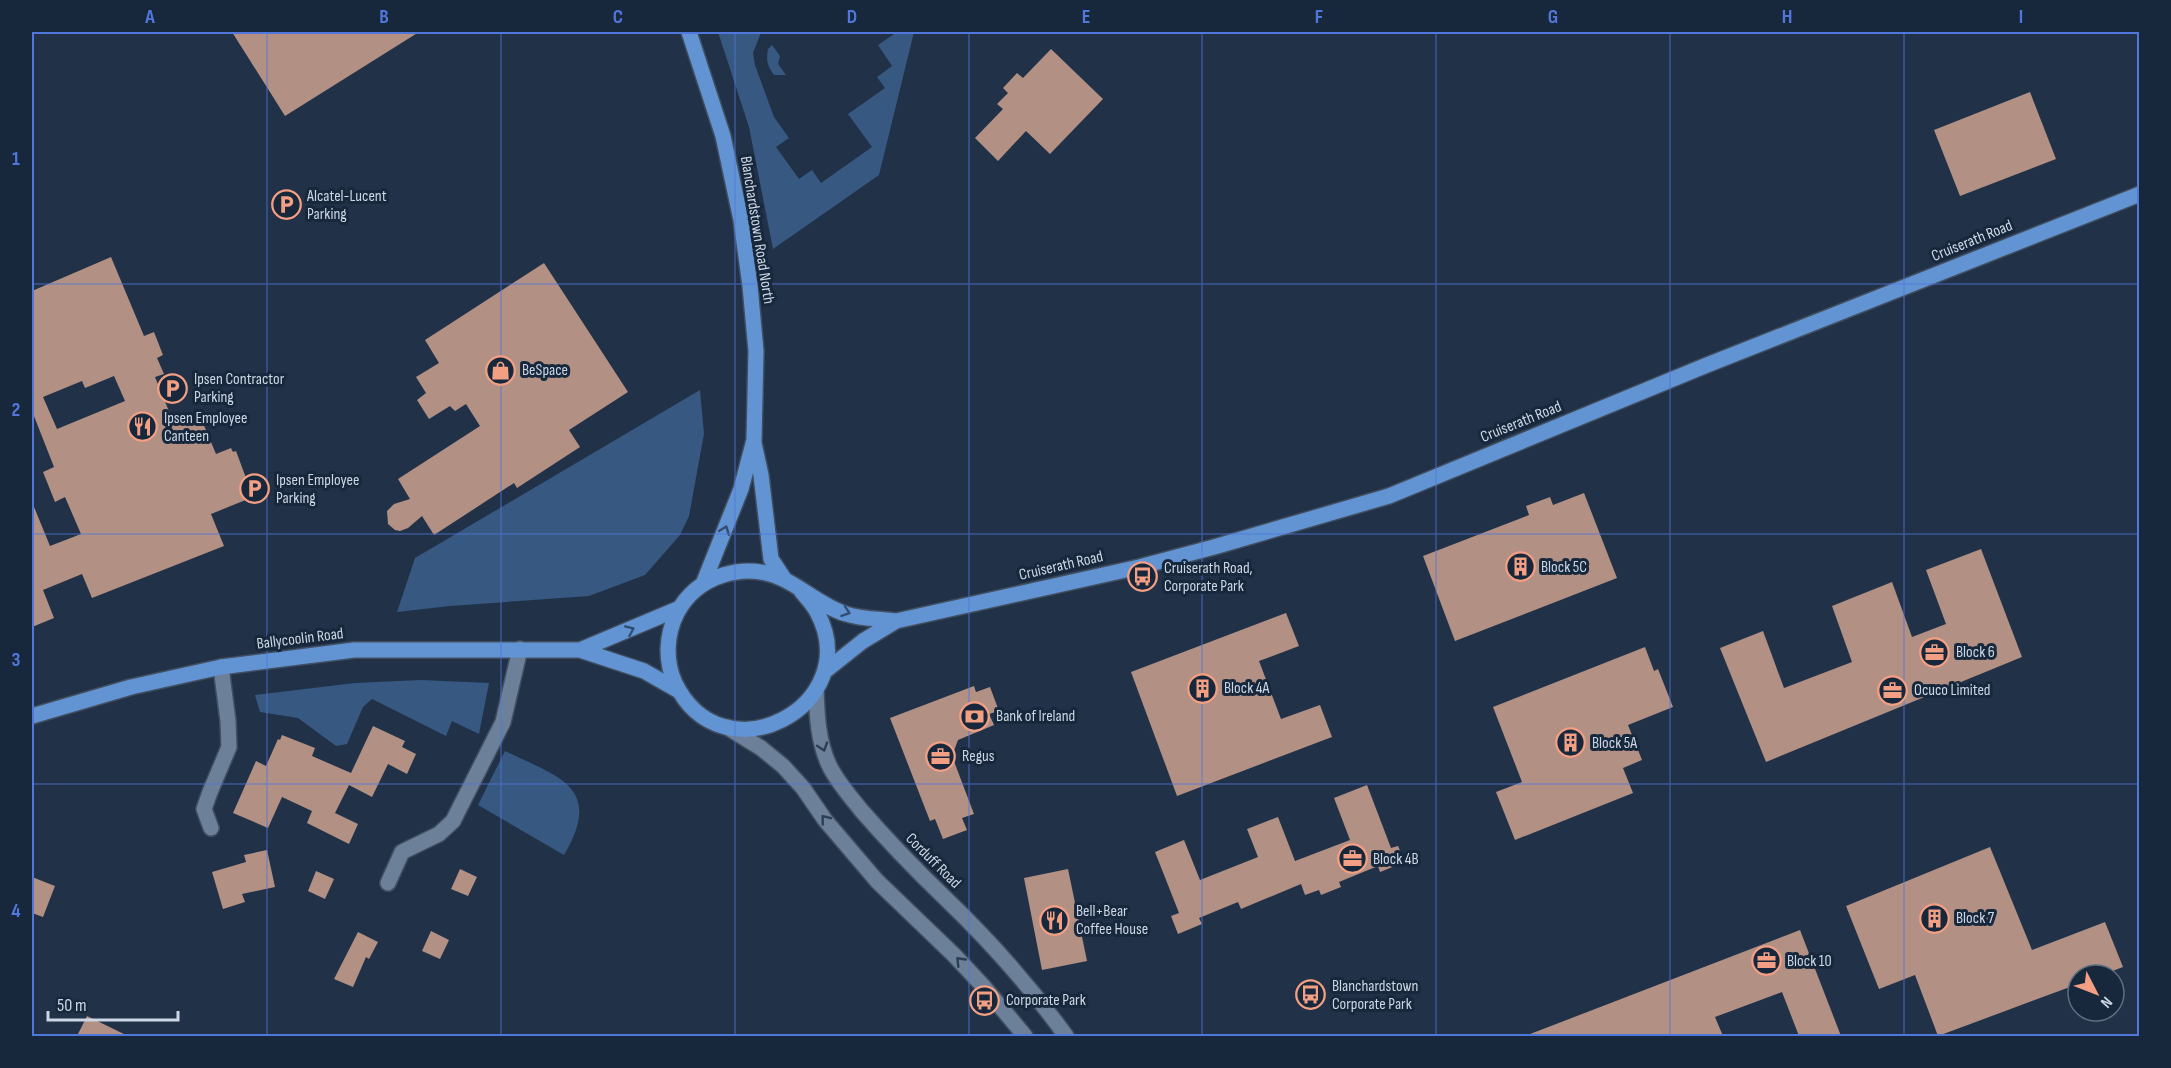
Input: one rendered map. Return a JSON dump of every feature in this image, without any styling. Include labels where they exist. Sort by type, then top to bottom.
[{"type":"main road","name":"Blanchardstown Road North","points":[[689,32],[723,136],[741,220],[756,351],[754,440],[761,475],[771,559],[785,580]]},
{"type":"main road","name":"Cruiserath Road","points":[[824,672],[863,641],[896,621],[1139,567],[1389,496],[1707,365],[2139,194]]},
{"type":"main road","name":"Blanchardstown Road North","points":[[703,584],[741,489],[754,440]]},
{"type":"main road","points":[[733,572],[769,573],[801,591],[817,611],[825,633],[827,652],[824,672],[816,690],[804,707],[783,722],[755,729],[727,727],[707,719],[689,705],[679,691],[669,665],[669,635],[680,608],[703,584],[733,572]]},
{"type":"main road","name":"Cruiserath Road","points":[[801,591],[847,615],[896,621]]},
{"type":"main road","name":"Ballycoolin Road","points":[[580,650],[680,608]]},
{"type":"main road","name":"Ballycoolin Road","points":[[32,716],[131,687],[221,667],[354,650],[580,650],[644,671],[679,691]]},
{"type":"street","points":[[388,883],[402,852],[439,834],[453,822],[503,722],[520,649]]},
{"type":"street","points":[[211,828],[204,809],[229,747],[221,667]]},
{"type":"street","name":"Corduff Road","points":[[816,690],[821,744],[830,766],[845,790],[893,847],[994,948],[1032,991],[1066,1036]]},
{"type":"street","points":[[727,727],[761,748],[783,766],[877,881],[954,955],[1025,1036]]},
{"type":"shaded area","points":[[718,32],[759,32],[753,53],[755,65],[774,117],[789,138],[776,147],[799,179],[812,170],[821,183],[872,147],[848,114],[885,88],[877,77],[892,66],[878,45],[897,32],[914,32],[879,175],[773,249],[749,127]]},
{"type":"shaded area","points":[[772,45],[780,56],[778,64],[786,75],[774,75],[770,69],[767,53]]},
{"type":"shaded area","points":[[700,390],[704,434],[689,516],[680,535],[645,575],[589,596],[397,612],[415,558]]},
{"type":"shaded area","points":[[421,680],[489,683],[479,734],[452,721],[446,736],[372,699],[363,707],[347,744],[336,746],[298,718],[260,712],[255,695],[355,683]]},
{"type":"shaded area","points":[[505,751],[558,777],[570,787],[577,799],[579,814],[575,832],[564,855],[478,805]]},
{"type":"building","points":[[232,32],[419,32],[285,116]]},
{"type":"building","points":[[1051,49],[1103,99],[1050,154],[1026,131],[998,161],[975,138],[1003,109],[997,104],[1008,93],[1003,88],[1017,73],[1023,78]]},
{"type":"building","points":[[2030,92],[2056,159],[1960,196],[1934,130]]},
{"type":"building","points":[[111,257],[144,336],[154,332],[163,355],[157,358],[164,374],[155,377],[175,426],[200,416],[216,454],[231,448],[233,452],[236,451],[253,497],[211,514],[224,546],[92,598],[82,574],[43,590],[54,618],[32,627],[32,502],[50,546],[81,534],[65,497],[55,502],[43,472],[54,467],[32,411],[32,291]],"holes":[[[114,376],[125,401],[57,429],[43,397],[82,381],[85,388]]]},
{"type":"building","points":[[544,263],[628,392],[569,430],[580,447],[517,488],[514,483],[434,535],[422,516],[408,528],[395,530],[388,524],[387,511],[394,504],[410,499],[398,479],[480,426],[466,404],[455,411],[450,406],[429,419],[417,400],[426,393],[416,377],[439,363],[425,340]]},
{"type":"building","name":"Block 5C","points":[[1584,493],[1617,578],[1455,641],[1423,556],[1529,515],[1526,506],[1550,497],[1553,505]]},
{"type":"building","name":"Block 6","points":[[1981,549],[2022,657],[1766,762],[1720,648],[1763,631],[1784,688],[1852,662],[1832,606],[1892,582],[1912,637],[1946,624],[1926,570]]},
{"type":"building","name":"Block 4A","points":[[1286,613],[1299,646],[1259,661],[1281,719],[1320,705],[1332,737],[1177,796],[1131,672]]},
{"type":"building","name":"Block 5A","points":[[1645,647],[1654,671],[1658,669],[1673,707],[1628,725],[1642,760],[1623,768],[1633,793],[1515,840],[1496,792],[1522,782],[1493,707]]},
{"type":"building","points":[[974,686],[976,692],[990,687],[999,711],[989,714],[994,725],[958,740],[952,756],[974,814],[962,818],[967,830],[943,839],[935,819],[930,821],[890,718]]},
{"type":"building","points":[[373,726],[405,741],[402,747],[416,754],[407,774],[388,764],[372,797],[349,785],[335,813],[358,824],[349,844],[307,823],[312,811],[282,797],[268,828],[233,813],[256,761],[266,766],[282,735],[315,748],[312,756],[351,773]]},
{"type":"building","name":"Block 4B","points":[[1367,785],[1391,848],[1398,846],[1405,862],[1380,872],[1378,866],[1339,882],[1341,887],[1321,895],[1319,890],[1305,895],[1301,884],[1241,909],[1238,902],[1199,918],[1202,924],[1178,934],[1171,916],[1179,913],[1155,852],[1184,840],[1200,880],[1258,857],[1247,829],[1278,817],[1295,861],[1350,840],[1334,798]]},
{"type":"building","points":[[1990,847],[2032,950],[2105,922],[2121,963],[2066,963],[2066,988],[1938,1036],[1915,975],[1879,989],[1846,906]]},
{"type":"building","points":[[267,850],[275,887],[242,894],[245,902],[223,909],[212,872],[246,862],[244,855]]},
{"type":"building","points":[[460,869],[477,877],[468,896],[451,889]]},
{"type":"building","name":"Bell+Bear Coffee House","points":[[1068,869],[1087,961],[1042,970],[1024,878]]},
{"type":"building","points":[[316,871],[334,879],[325,899],[308,891]]},
{"type":"building","points":[[32,877],[55,886],[43,917],[32,913]]},
{"type":"building","name":"Block 10","points":[[1800,930],[1841,1036],[1799,1036],[1782,992],[1715,1017],[1723,1036],[1525,1036]]},
{"type":"building","points":[[431,931],[449,940],[440,959],[422,951]]},
{"type":"building","points":[[358,932],[378,942],[369,959],[366,957],[353,987],[334,979]]},
{"type":"building","points":[[87,1016],[128,1036],[77,1036]]},
{"type":"place","name":"Alcatel-Lucent Parking","points":[[286,205]]},
{"type":"place","name":"BeSpace","points":[[501,370]]},
{"type":"place","name":"Ipsen Contractor Parking","points":[[173,388]]},
{"type":"place","name":"Ipsen Employee Canteen","points":[[143,427]]},
{"type":"place","name":"Ipsen Employee Parking","points":[[255,489]]},
{"type":"place","name":"Block 5C","points":[[1520,567]]},
{"type":"place","name":"Cruiserath Road, Corporate Park","points":[[1143,577]]},
{"type":"place","name":"Block 6","points":[[1935,652]]},
{"type":"place","name":"Block 4A","points":[[1203,688]]},
{"type":"place","name":"Ocuco Limited","points":[[1893,690]]},
{"type":"place","name":"Bank of Ireland","points":[[975,716]]},
{"type":"place","name":"Block 5A","points":[[1571,743]]},
{"type":"place","name":"Regus","points":[[941,756]]},
{"type":"place","name":"Block 4B","points":[[1352,859]]},
{"type":"place","name":"Block 7","points":[[1935,918]]},
{"type":"place","name":"Bell+Bear Coffee House","points":[[1055,920]]},
{"type":"place","name":"Block 10","points":[[1766,961]]},
{"type":"place","name":"Blanchardstown Corporate Park","points":[[1311,995]]},
{"type":"place","name":"Corporate Park","points":[[985,1000]]}]
